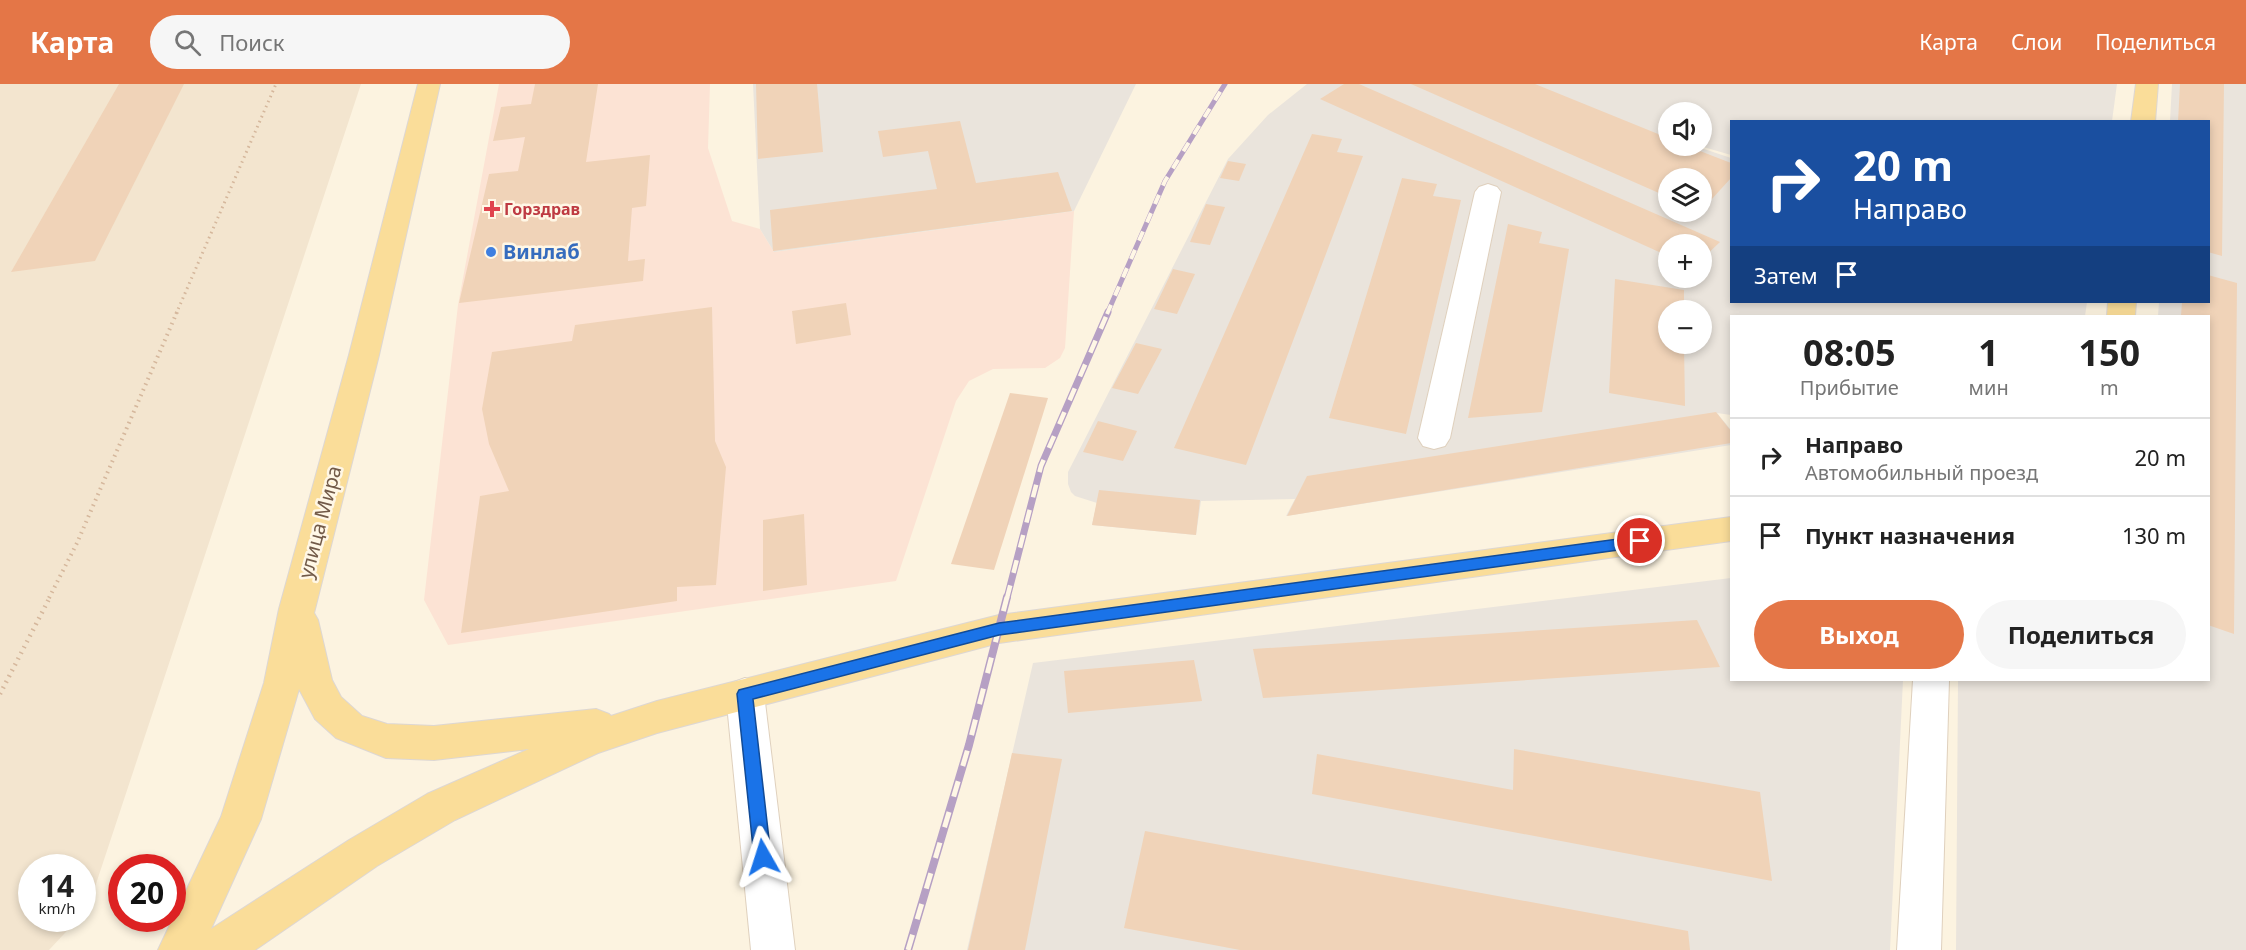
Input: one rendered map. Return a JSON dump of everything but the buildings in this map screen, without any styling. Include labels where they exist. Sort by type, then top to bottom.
[{"type":"main road","name":"улица Мира","points":[[180,950],[241,819],[282,683],[297,609],[364,355],[429,84]]},
{"type":"main road","points":[[2143,120],[2147,84]]},
{"type":"main road","points":[[218,950],[363,853],[441,807],[586,741],[657,717],[999,629],[1730,529]]},
{"type":"main road","points":[[297,609],[314,682],[328,708],[349,728],[386,741],[434,743],[657,717]]},
{"type":"lane","points":[[1434,438],[1488,192]]},
{"type":"lane","points":[[1918,950],[1931,681]]},
{"type":"lane","points":[[745,694],[773,950]]},
{"type":"path","points":[[0,694],[77,543],[276,84]]},
{"type":"shaded area","points":[[0,84],[361,84],[96,884],[96,854],[18,854],[18,932],[66,932],[49,950],[0,950]]},
{"type":"shaded area","points":[[499,84],[710,84],[708,148],[732,221],[760,229],[774,252],[1074,211],[1065,348],[1060,358],[1045,368],[993,369],[969,381],[956,401],[896,581],[448,645],[424,600],[458,305]]},
{"type":"shaded area","points":[[753,84],[1136,84],[1074,211],[774,252],[760,229]]},
{"type":"shaded area","points":[[1307,84],[2117,84],[2112,120],[1730,120],[1730,155],[1712,149],[1712,102],[1658,102],[1658,156],[1712,156],[1712,152],[1730,158],[1730,303],[2087,303],[2085,315],[1730,315],[1730,415],[1717,413],[1730,429],[1730,445],[1286,516],[1295,499],[1201,501],[1196,535],[1092,525],[1097,503],[1075,496],[1071,492],[1068,472],[1228,159],[1268,115]]},
{"type":"shaded area","points":[[2172,84],[2246,84],[2246,950],[1956,950],[1958,681],[2210,681],[2210,315],[2158,315],[2159,303],[2210,303],[2210,120],[2170,120]]},
{"type":"shaded area","points":[[1730,578],[1730,681],[1903,681],[1890,950],[967,950],[1033,663]]},
{"type":"railway","points":[[1107,314],[1165,181],[1225,84]]},
{"type":"railway","points":[[1007,598],[1041,466],[1108,312]]},
{"type":"railway","points":[[908,950],[969,745],[1007,597]]},
{"type":"place","name":"Горздрав","points":[[492,209]]},
{"type":"place","name":"Винлаб","points":[[491,252]]},
{"type":"route","points":[[763,857],[745,694],[999,629],[1640,541]]}]
